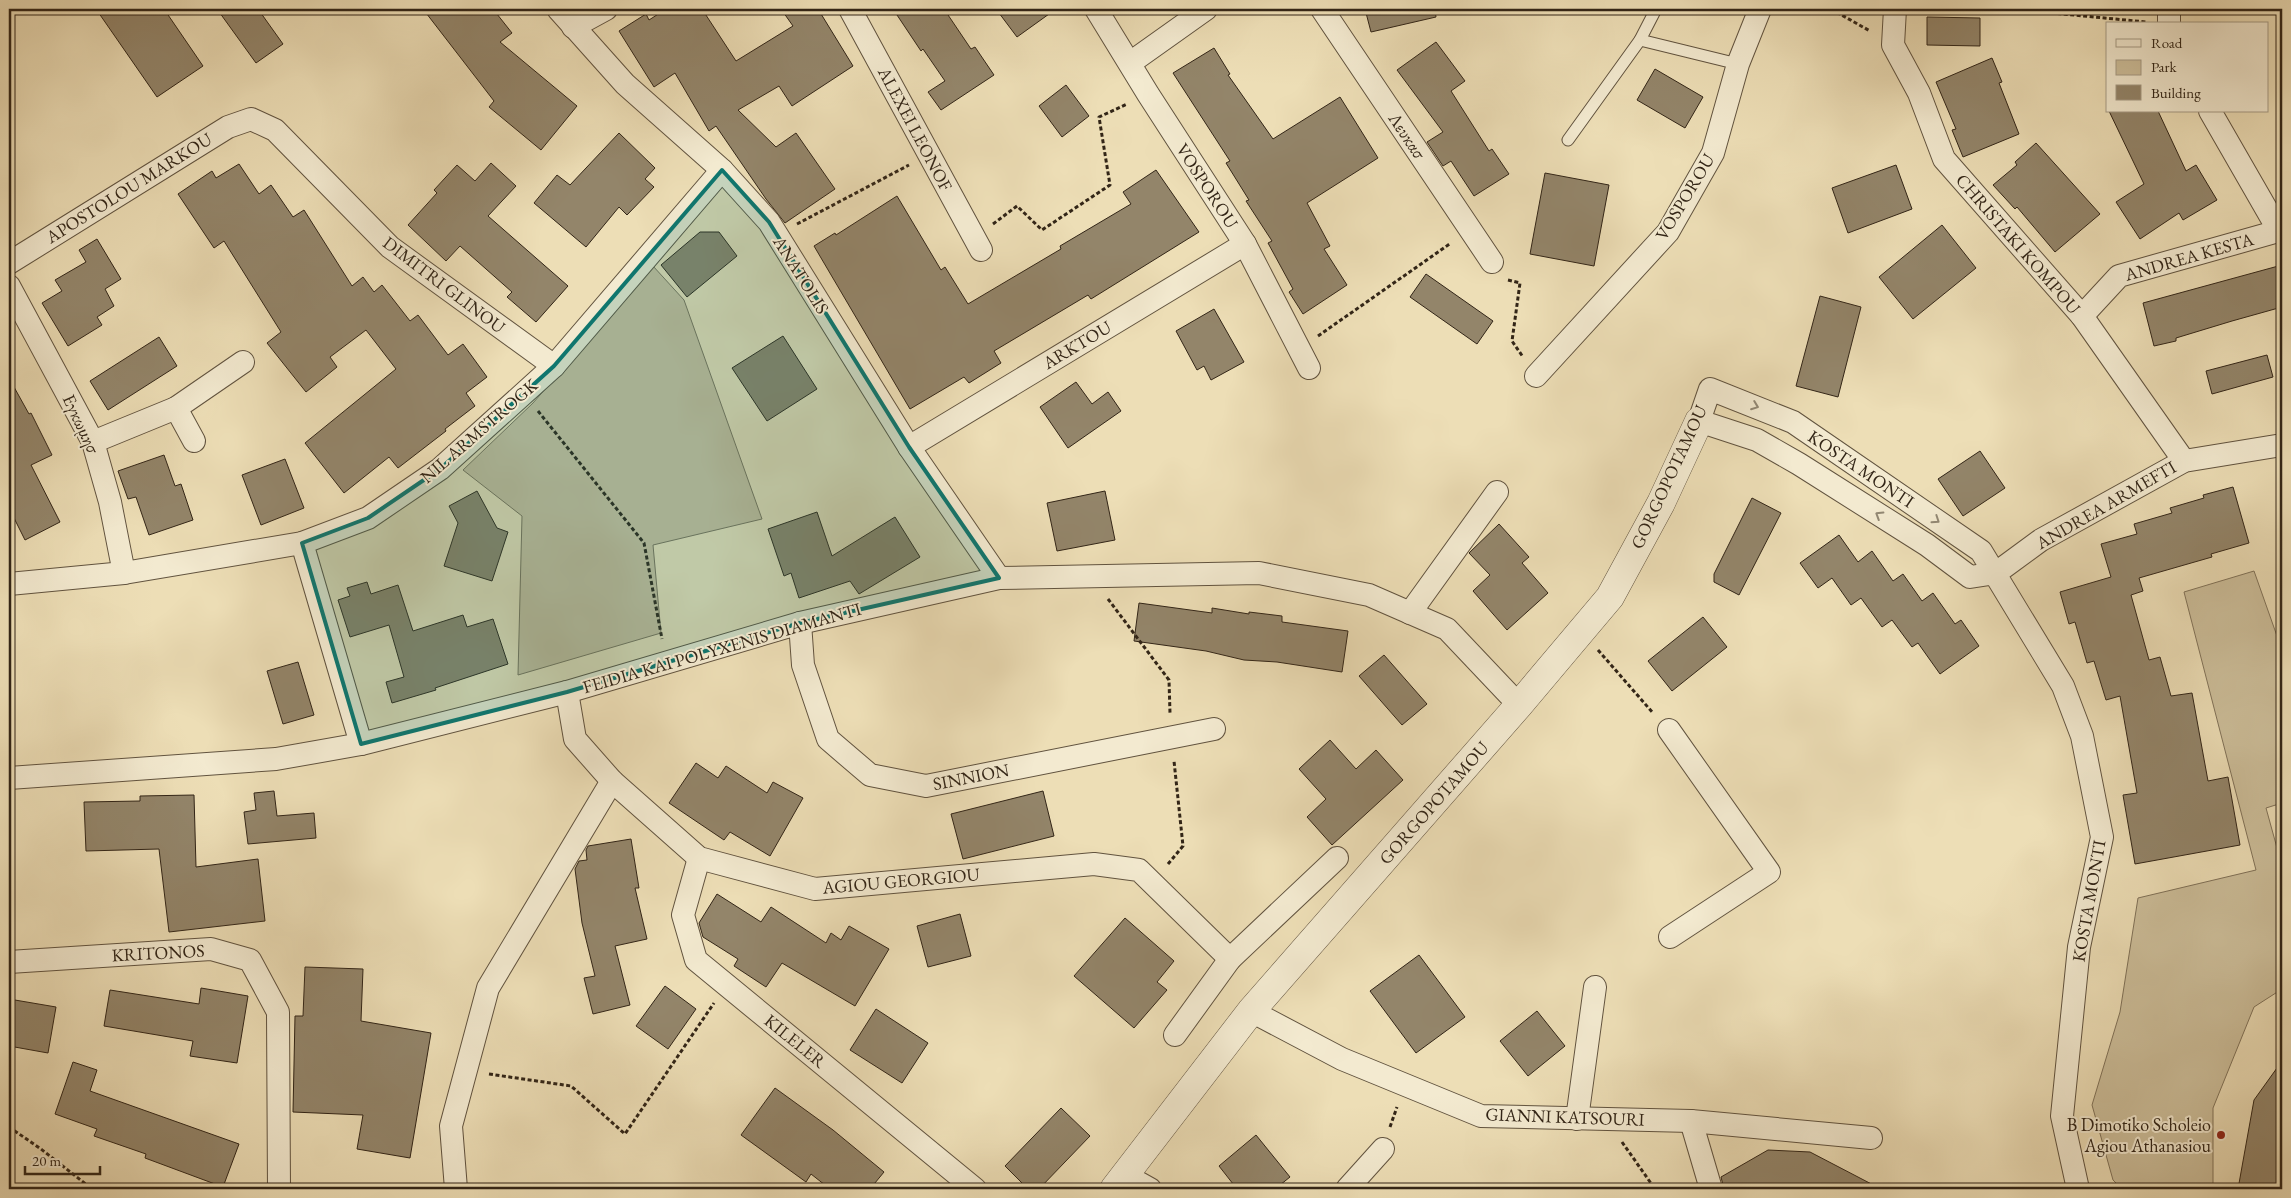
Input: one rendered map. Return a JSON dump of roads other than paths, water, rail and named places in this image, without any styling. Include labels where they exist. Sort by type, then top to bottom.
[{"type":"street","name":"ANATOLIS","points":[[558,9],[625,84],[722,170],[769,222],[909,447],[998,578]]},
{"type":"street","points":[[573,27],[606,9]]},
{"type":"street","name":"ALEXEI LEONOF","points":[[850,9],[977,244]]},
{"type":"street","name":"VOSPOROU","points":[[1096,9],[1148,94],[1245,244],[1304,358]]},
{"type":"street","points":[[1130,63],[1206,9]]},
{"type":"street","name":"Λευκασ","points":[[1322,9],[1492,262]]},
{"type":"street","name":"VOSPOROU","points":[[1536,376],[1668,232],[1713,152],[1738,64],[1760,9]]},
{"type":"street","name":"CHRISTAKI KOMPOU","points":[[1894,9],[1893,45],[1919,93],[1944,159],[2082,316],[2184,460]]},
{"type":"street","points":[[2211,112],[2281,231]]},
{"type":"street","name":"APOSTOLOU MARKOU","points":[[9,262],[228,126],[251,119]]},
{"type":"street","name":"DIMITRI GLINOU","points":[[251,119],[275,130],[390,247],[554,366]]},
{"type":"street","name":"NIL ARMSTROGK","points":[[9,584],[124,574],[302,543],[368,518],[440,469],[554,366],[722,170]]},
{"type":"street","name":"ANDREA KESTA","points":[[2082,316],[2119,276],[2281,231]]},
{"type":"street","name":"ARKTOU","points":[[909,447],[1245,244]]},
{"type":"street","name":"Εγκωμησ","points":[[9,286],[93,442],[110,502],[124,574]]},
{"type":"street","points":[[93,442],[176,408],[242,362]]},
{"type":"street","name":"GORGOPOTAMOU","points":[[1120,1182],[1251,1011],[1520,705],[1610,597],[1661,503],[1699,421],[1710,389]]},
{"type":"street","name":"KOSTA MONTI","points":[[1710,389],[1793,422],[1981,551],[2063,686],[2082,736],[2102,836],[2079,948],[2062,1116],[2078,1189]]},
{"type":"street","points":[[176,408],[194,441]]},
{"type":"street","name":"KOSTA MONTI","points":[[1699,421],[1757,440],[1799,464],[1927,545],[1970,577],[1996,573]]},
{"type":"street","name":"ANDREA ARMEFTI","points":[[1996,573],[2041,540],[2184,460],[2282,445]]},
{"type":"street","points":[[1410,613],[1497,492]]},
{"type":"street","points":[[302,543],[361,744]]},
{"type":"street","name":"FEIDIA KAI POLYXENIS DIAMANTI","points":[[9,778],[276,759],[361,744],[568,692],[800,623],[998,578],[1259,573],[1369,594],[1447,629],[1520,705]]},
{"type":"street","name":"SINNION","points":[[800,623],[803,665],[828,739],[870,775],[926,786],[1214,729]]},
{"type":"street","name":"AGIOU GEORGIOU","points":[[568,692],[575,739],[612,781],[700,858],[815,889],[1094,864],[1139,870],[1230,959]]},
{"type":"street","points":[[1669,730],[1769,872],[1670,937]]},
{"type":"street","points":[[456,1189],[451,1126],[488,988],[612,781]]},
{"type":"street","name":"KILELER","points":[[700,858],[683,915],[696,960],[975,1189]]},
{"type":"street","points":[[1175,1035],[1230,959],[1337,858]]},
{"type":"street","name":"KRITONOS","points":[[9,962],[211,949],[250,960],[278,1012],[279,1189]]},
{"type":"street","points":[[1577,1119],[1595,987]]},
{"type":"street","name":"GIANNI KATSOURI","points":[[1251,1011],[1342,1058],[1481,1116],[1691,1121],[1871,1138]]},
{"type":"street","points":[[1691,1121],[1711,1189]]},
{"type":"street","points":[[1347,1189],[1383,1149]]},
{"type":"street","points":[[1120,1182],[1150,1189]]},
{"type":"lane","points":[[1568,140],[1640,40],[1656,9]]},
{"type":"lane","points":[[1640,40],[1738,64]]},
{"type":"place","name":"B Dimotiko Scholeio Agiou Athanasiou","points":[[2221,1135]]}]
